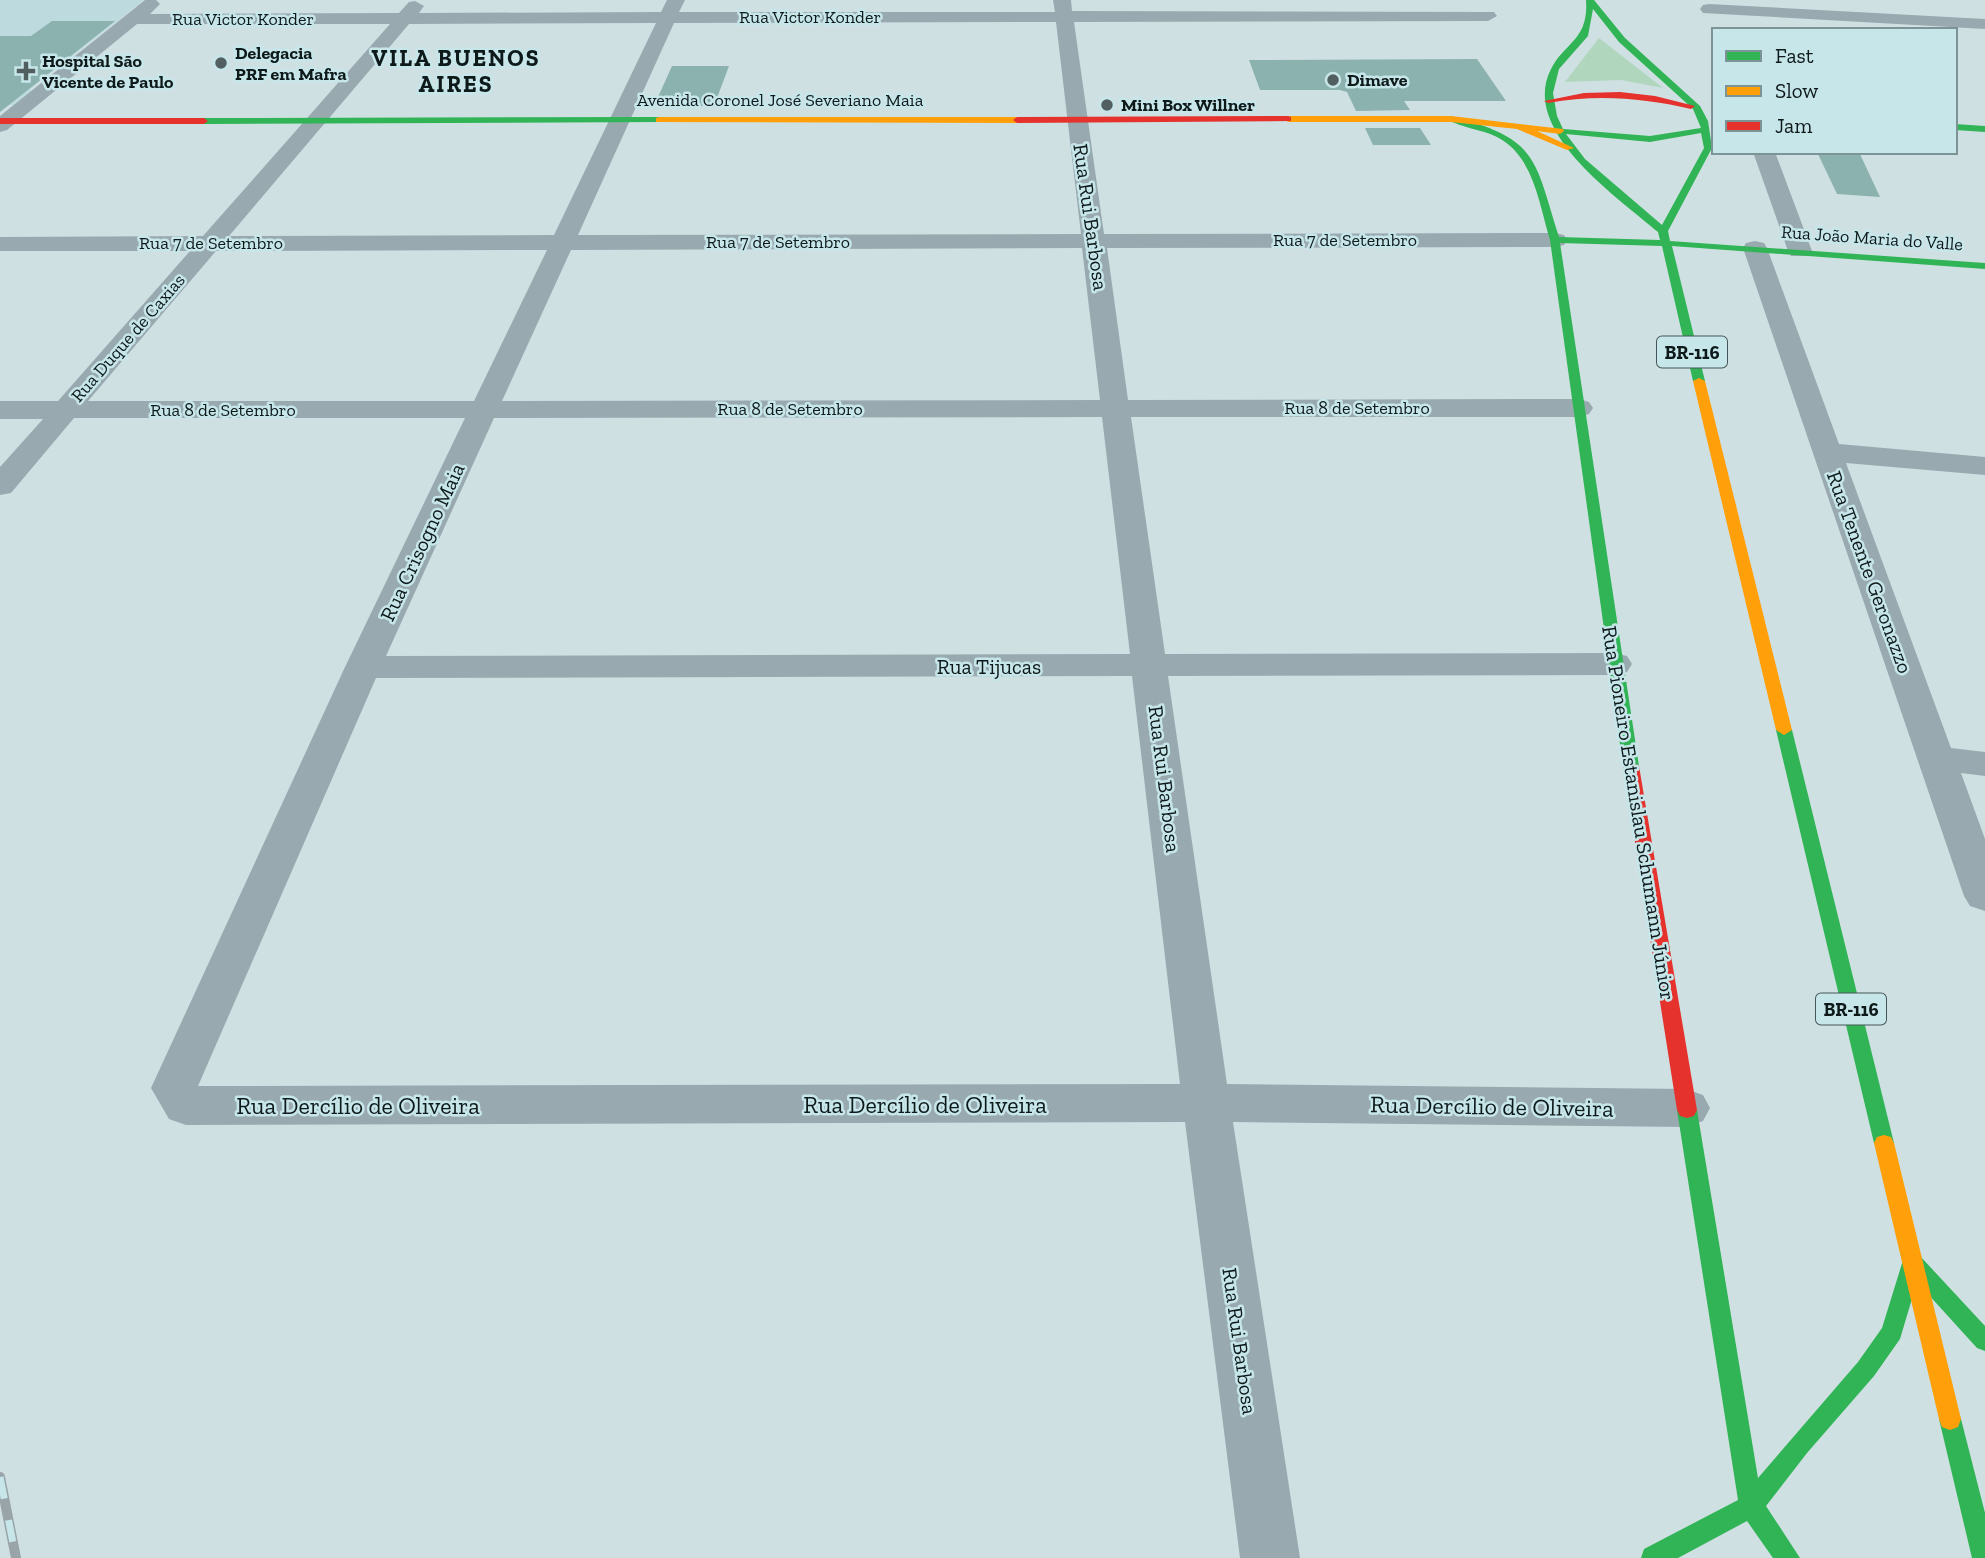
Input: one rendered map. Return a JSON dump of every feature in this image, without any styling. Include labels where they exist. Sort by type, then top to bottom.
[{"type":"main road","points":[[1519,114],[1570,148],[1589,168],[1663,231],[1708,148],[1704,121],[1697,108],[1622,40],[1591,1]]},
{"type":"main road","points":[[1570,148],[1548,101],[1549,82],[1558,65],[1585,40],[1590,28],[1591,1]]},
{"type":"main road","points":[[1622,40],[1693,82]]},
{"type":"main road","name":"Avenida Coronel José Severiano Maia","points":[[1077,115],[1451,119],[1519,114],[1548,101],[1578,93],[1631,92],[1697,108]]},
{"type":"main road","name":"Avenida Coronel José Severiano Maia","points":[[5,118],[1519,114],[1560,131],[1625,140],[1659,141],[1704,130]]},
{"type":"main road","name":"Rua Pioneiro Estanislau Schumann Júnior","points":[[1451,119],[1500,132],[1518,146],[1534,174],[1555,240],[1615,664],[1754,1532]]},
{"type":"main road","points":[[1957,127],[1985,129]]},
{"type":"main road","name":"BR-116","points":[[1663,231],[1984,1558]]},
{"type":"main road","name":"Rua João Maria do Valle","points":[[1555,240],[1755,248],[1985,266]]},
{"type":"main road","points":[[1912,1262],[1985,1341]]},
{"type":"main road","points":[[1653,1558],[1754,1532],[1799,1445],[1866,1369],[1892,1332],[1912,1262]]},
{"type":"main road","points":[[1754,1532],[1788,1558]]},
{"type":"street","points":[[5,118],[156,0]]},
{"type":"street","name":"Rua Duque de Caxias","points":[[0,486],[420,0]]},
{"type":"street","points":[[1716,28],[1707,4],[1985,24]]},
{"type":"street","name":"Rua Victor Konder","points":[[132,19],[404,18],[672,9],[1063,8],[1488,16]]},
{"type":"street","name":"Rua Rui Barbosa","points":[[1063,8],[1206,1103],[1270,1558]]},
{"type":"street","name":"Rua Crisogno Maia","points":[[174,1088],[363,667],[672,9]]},
{"type":"street","points":[[1765,154],[1800,251]]},
{"type":"street","name":"Rua 7 de Setembro","points":[[0,244],[1555,240]]},
{"type":"street","name":"Rua Tenente Geronazzo","points":[[1755,248],[1985,897]]},
{"type":"street","name":"Rua 8 de Setembro","points":[[0,410],[1579,408]]},
{"type":"street","points":[[1827,452],[1985,466]]},
{"type":"street","name":"Rua Tijucas","points":[[363,667],[1615,664]]},
{"type":"street","points":[[1936,758],[1985,764]]},
{"type":"street","name":"Rua Dercílio de Oliveira","points":[[174,1088],[186,1106],[1206,1103],[1686,1108]]},
{"type":"shaded area","name":"Hospital São Vicente de Paulo","points":[[0,0],[144,0],[29,90],[33,91],[15,105],[0,105]]},
{"type":"green space","points":[[1599,38],[1663,88],[1621,80],[1565,82]]},
{"type":"building","points":[[52,21],[115,21],[0,112],[0,36],[31,36]]},
{"type":"building","points":[[1477,59],[1506,101],[1404,101],[1410,110],[1356,111],[1347,92],[1340,90],[1260,90],[1249,60]]},
{"type":"building","points":[[672,66],[729,66],[714,106],[654,106]]},
{"type":"building","points":[[1365,128],[1420,128],[1431,145],[1373,145]]},
{"type":"building","points":[[1818,154],[1860,154],[1880,197],[1837,194]]},
{"type":"railway","points":[[0,1477],[16,1558]]},
{"type":"traffic: fast","points":[[1590,0],[1622,40],[1697,108],[1704,121],[1708,148],[1663,231]]},
{"type":"traffic: fast","points":[[1591,2],[1584,36],[1555,69],[1549,93],[1553,116],[1564,139],[1582,161],[1663,231],[1699,381]]},
{"type":"traffic: fast","points":[[1451,119],[1480,127],[1517,146],[1534,173],[1555,240],[1631,766]]},
{"type":"traffic: fast","points":[[204,121],[659,120]]},
{"type":"traffic: fast","points":[[1957,127],[1985,129]]},
{"type":"traffic: fast","points":[[1560,131],[1650,139],[1704,130]]},
{"type":"traffic: fast","points":[[1555,240],[1688,244],[1985,266]]},
{"type":"traffic: fast","points":[[1784,730],[1884,1143]]},
{"type":"traffic: fast","points":[[1653,1558],[1751,1506],[1687,1110]]},
{"type":"traffic: fast","points":[[1913,1263],[1985,1341]]},
{"type":"traffic: fast","points":[[1788,1558],[1751,1506],[1799,1445],[1866,1369],[1892,1332],[1911,1264]]},
{"type":"traffic: fast","points":[[1950,1419],[1984,1558]]},
{"type":"traffic: slow","points":[[1288,119],[1451,119],[1560,131]]},
{"type":"traffic: slow","points":[[659,120],[1017,120]]},
{"type":"traffic: slow","points":[[1515,125],[1570,148]]},
{"type":"traffic: slow","points":[[1699,381],[1784,730]]},
{"type":"traffic: slow","points":[[1884,1143],[1950,1419]]},
{"type":"traffic: jam","points":[[1548,101],[1584,95],[1620,95],[1691,106]]},
{"type":"traffic: jam","points":[[1017,120],[1288,119]]},
{"type":"traffic: jam","points":[[0,121],[204,121]]},
{"type":"traffic: jam","points":[[1631,766],[1687,1110]]},
{"type":"place","name":"Delegacia PRF em Mafra","points":[[221,63]]},
{"type":"place","name":"Hospital São Vicente de Paulo","points":[[26,71]]},
{"type":"place","name":"Dimave","points":[[1333,80]]},
{"type":"place","name":"Mini Box Willner","points":[[1107,105]]},
{"type":"district","name":"VILA BUENOS AIRES","points":[[456,71]]}]
